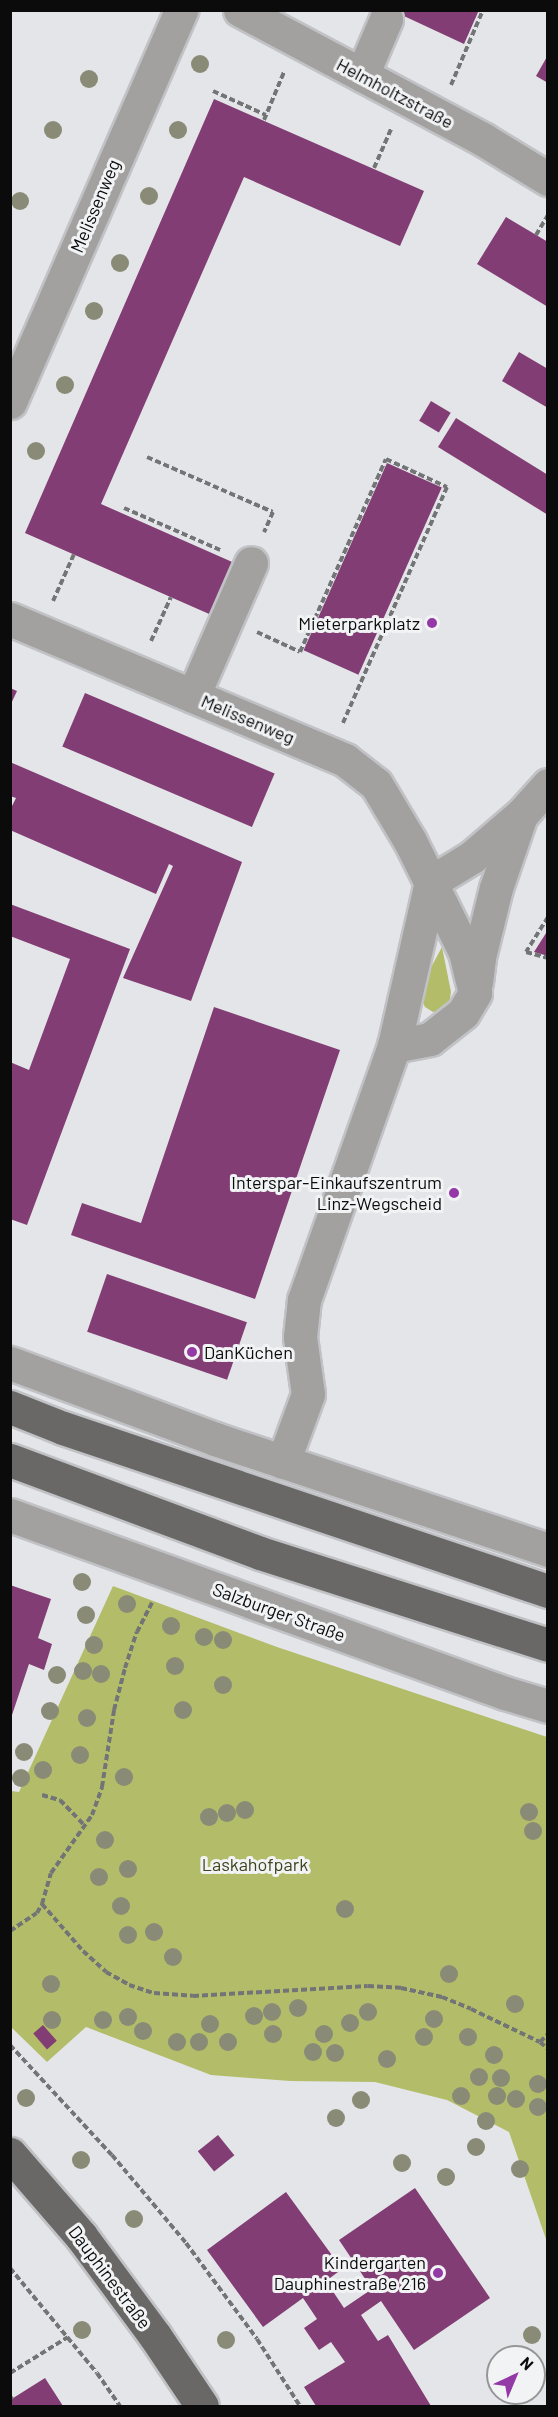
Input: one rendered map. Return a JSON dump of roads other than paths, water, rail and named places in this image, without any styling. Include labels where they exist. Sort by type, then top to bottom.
[{"type":"main road","points":[[10,1407],[74,1432],[548,1591]]},
{"type":"main road","points":[[10,1460],[260,1553],[548,1645]]},
{"type":"main road","name":"Dauphinestraße","points":[[10,2154],[81,2236],[155,2336],[202,2406]]},
{"type":"street","name":"Helmholtzstraße","points":[[240,10],[484,140],[548,178]]},
{"type":"street","name":"Melissenweg","points":[[10,402],[175,12]]},
{"type":"street","points":[[362,75],[386,19]]},
{"type":"street","points":[[193,696],[251,563]]},
{"type":"street","name":"Melissenweg","points":[[10,618],[345,760],[376,784],[393,809],[465,952],[475,993]]},
{"type":"street","points":[[283,1462],[308,1394],[300,1337],[304,1300],[394,1046],[431,882],[472,857],[522,814],[548,785]]},
{"type":"street","points":[[394,1046],[430,1040],[463,1013],[475,993],[479,957],[496,888],[522,814]]},
{"type":"street","points":[[10,1363],[283,1462],[548,1550]]},
{"type":"street","name":"Salzburger Straße","points":[[10,1515],[505,1693],[548,1706]]},
{"type":"place","name":"Mieterparkplatz","points":[[432,623]]},
{"type":"place","name":"Interspar-Einkaufszentrum Linz-Wegscheid","points":[[454,1193]]},
{"type":"place","name":"DanKüchen","points":[[192,1352]]},
{"type":"place","name":"Kindergarten Dauphinestraße 216","points":[[438,2273]]},
{"type":"park label","name":"Laskahofpark","points":[[255,1864]]}]
